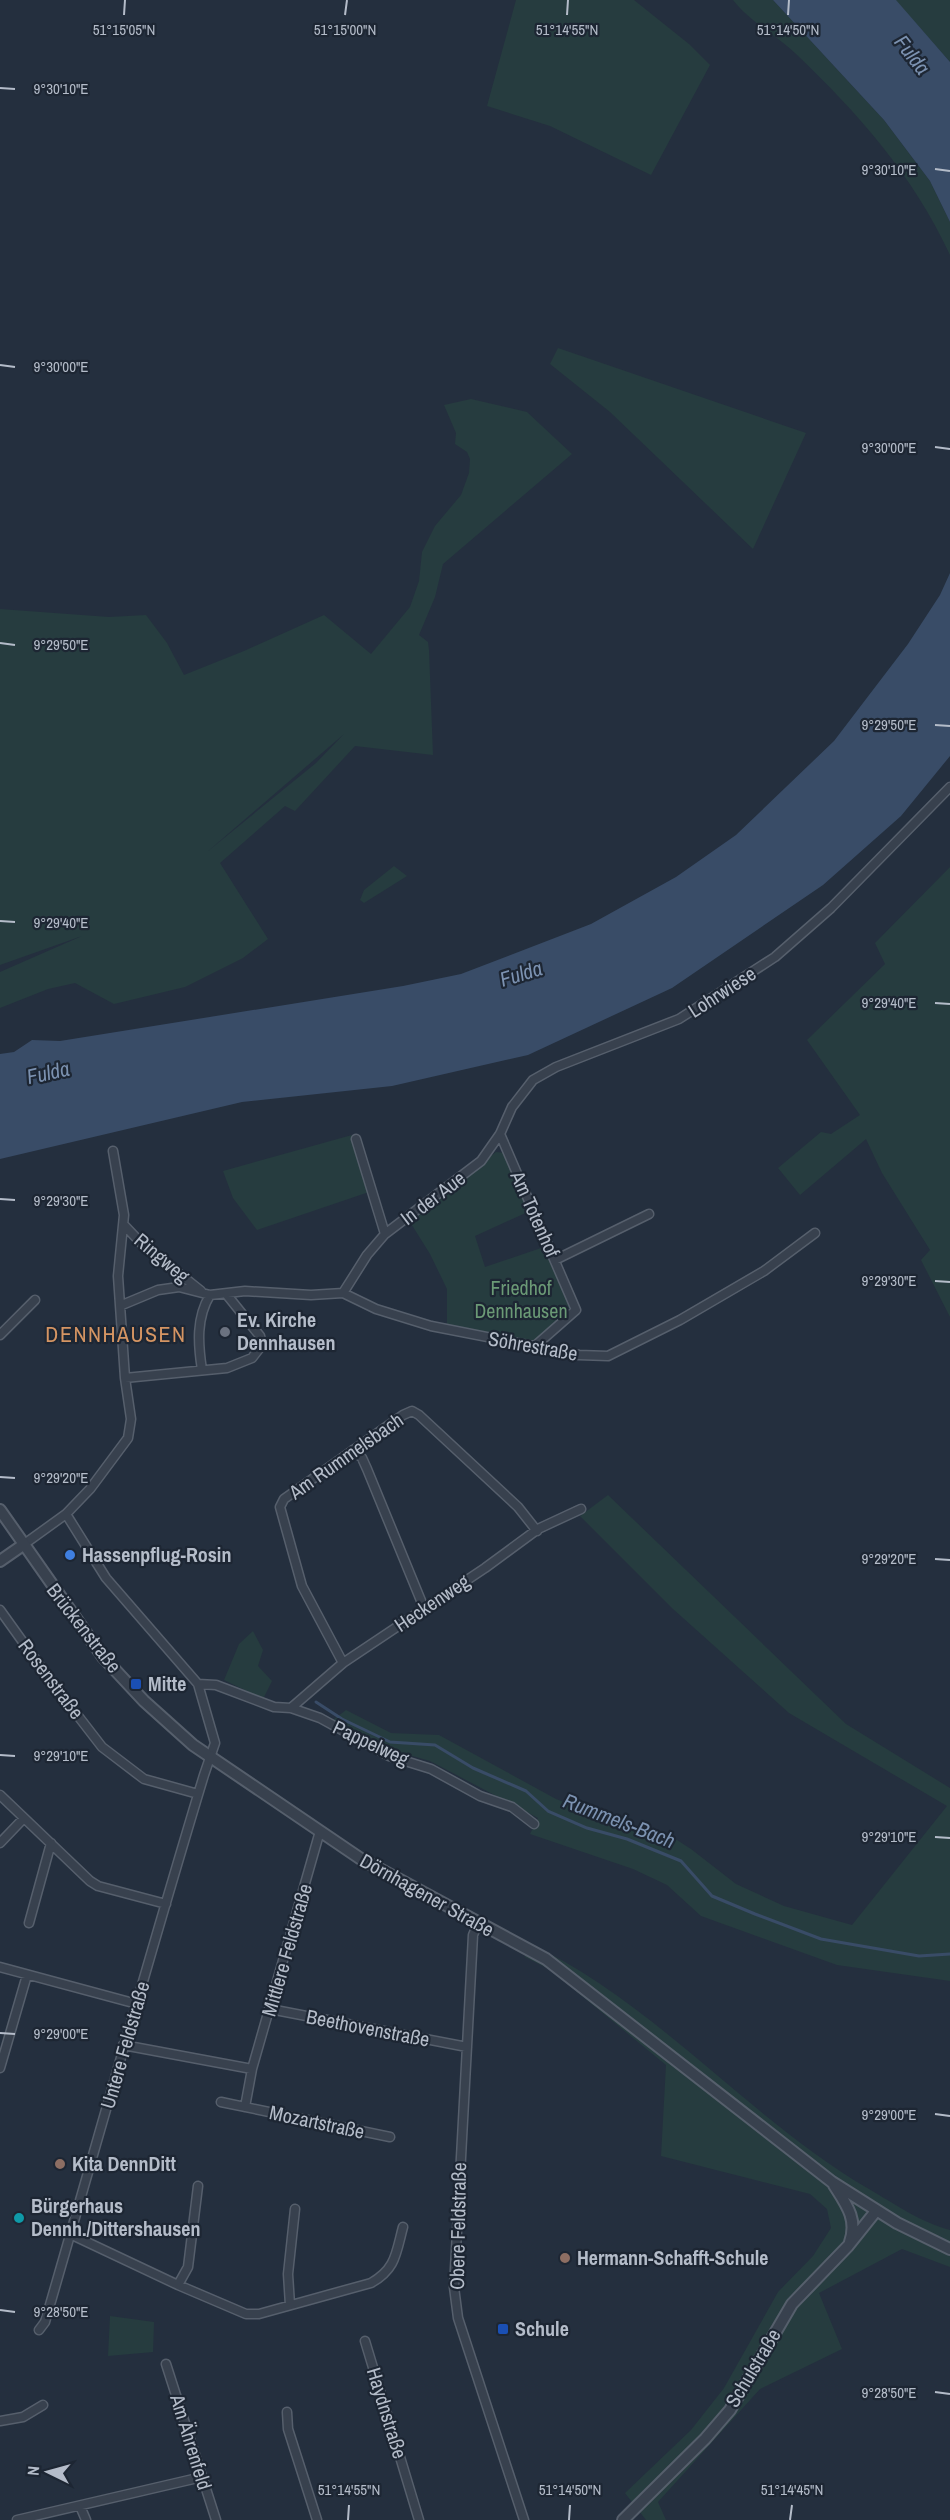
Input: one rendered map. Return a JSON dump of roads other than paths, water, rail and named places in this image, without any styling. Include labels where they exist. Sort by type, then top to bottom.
[{"type":"street","name":"Lohrwiese","points":[[481,1161],[501,1134],[512,1107],[533,1080],[556,1067],[679,1019],[775,957],[831,908],[950,787]]},
{"type":"street","name":"Am Totenhof","points":[[501,1134],[576,1310],[535,1346]]},
{"type":"street","name":"In der Aue","points":[[356,1139],[386,1234]]},
{"type":"street","points":[[0,1562],[66,1514],[90,1489],[128,1438],[131,1419],[125,1378],[122,1305],[118,1276],[124,1225],[112,1151]]},
{"type":"street","name":"In der Aue","points":[[343,1293],[367,1255],[386,1234],[481,1161]]},
{"type":"street","points":[[555,1260],[650,1214]]},
{"type":"street","name":"Ringweg","points":[[124,1225],[149,1250],[201,1291]]},
{"type":"street","name":"Söhrestraße","points":[[122,1305],[158,1290],[179,1287],[210,1295],[227,1295],[245,1291],[311,1295],[343,1293],[404,1319],[579,1355],[608,1356],[680,1320],[764,1271],[815,1233]]},
{"type":"street","points":[[202,1370],[198,1340],[203,1307],[210,1295]]},
{"type":"street","points":[[125,1378],[227,1368],[252,1358],[262,1345],[260,1336],[227,1295]]},
{"type":"street","points":[[0,1335],[35,1300]]},
{"type":"street","name":"Am Rummelsbach","points":[[343,1663],[302,1586],[280,1508],[284,1499],[353,1450],[412,1411],[470,1460],[518,1507],[537,1531]]},
{"type":"street","points":[[353,1450],[362,1458],[367,1469],[424,1608]]},
{"type":"street","name":"Heckenweg","points":[[291,1708],[343,1663],[537,1531],[581,1509]]},
{"type":"street","name":"Brückenstraße","points":[[0,1510],[103,1657],[144,1701],[210,1758]]},
{"type":"street","points":[[66,1514],[106,1578],[198,1684],[216,1743],[210,1758]]},
{"type":"street","name":"Rosenstraße","points":[[0,1610],[102,1747],[144,1779],[198,1794]]},
{"type":"street","name":"Pappelweg","points":[[198,1684],[216,1685],[274,1707],[291,1708],[320,1718],[389,1756],[431,1769],[480,1796],[512,1807],[534,1824]]},
{"type":"street","name":"Untere Feldstraße","points":[[39,2330],[45,2322],[72,2235],[123,2045],[210,1758]]},
{"type":"street","name":"Dörnhagener Straße","points":[[210,1758],[361,1859],[546,1959],[832,2182],[876,2211],[950,2249]]},
{"type":"street","points":[[0,1795],[98,1886],[166,1904]]},
{"type":"street","points":[[0,1843],[24,1818]]},
{"type":"street","name":"Mittlere Feldstraße","points":[[252,2069],[320,1831]]},
{"type":"street","points":[[29,1923],[51,1843]]},
{"type":"street","name":"Obere Feldstraße","points":[[478,1923],[474,1935],[466,2047],[454,2287],[458,2318],[524,2520]]},
{"type":"street","points":[[0,1967],[137,2004]]},
{"type":"street","points":[[0,2068],[27,1976]]},
{"type":"street","name":"Beethovenstraße","points":[[270,2009],[466,2047]]},
{"type":"street","points":[[123,2045],[252,2069]]},
{"type":"street","name":"Mozartstraße","points":[[245,2107],[252,2069]]},
{"type":"street","name":"Mozartstraße","points":[[221,2102],[390,2137]]},
{"type":"street","points":[[832,2182],[851,2214],[853,2232],[848,2246]]},
{"type":"street","points":[[178,2285],[188,2267],[198,2186]]},
{"type":"street","points":[[290,2305],[288,2274],[295,2209]]},
{"type":"street","name":"Schulstraße","points":[[623,2520],[705,2439],[730,2410],[792,2304],[848,2246],[876,2211]]},
{"type":"street","points":[[72,2235],[246,2314],[259,2314],[371,2283],[386,2275],[394,2263],[403,2227]]},
{"type":"street","name":"Haydnstraße","points":[[365,2341],[419,2520]]},
{"type":"street","name":"Am Ährenfeld","points":[[166,2364],[216,2520]]},
{"type":"street","points":[[0,2421],[23,2417],[43,2405]]},
{"type":"street","points":[[287,2412],[288,2429],[317,2520]]},
{"type":"street","points":[[17,2520],[202,2477]]},
{"type":"street","points":[[80,2506],[86,2520]]},
{"type":"water","name":"Fulda","points":[[773,0],[896,0],[950,62],[950,222],[930,181],[884,120]]},
{"type":"water","name":"Fulda","points":[[950,573],[950,756],[901,816],[823,885],[672,988],[528,1055],[392,1086],[242,1102],[0,1159],[0,1054],[14,1052],[32,1040],[60,1041],[403,986],[461,974],[591,924],[676,877],[736,835],[834,741],[908,644],[940,595]]},
{"type":"waterway","name":"Rummels-Bach","points":[[316,1702],[342,1719],[390,1742],[435,1745],[473,1768],[526,1791],[548,1811],[587,1828],[627,1839],[681,1861],[712,1896],[755,1914],[821,1939],[919,1956],[950,1954]]},
{"type":"place","name":"Ev. Kirche Dennhausen","points":[[225,1332]]},
{"type":"place","name":"Hassenpflug-Rosin","points":[[70,1555]]},
{"type":"place","name":"Mitte","points":[[136,1684]]},
{"type":"place","name":"Kita DennDitt","points":[[60,2164]]},
{"type":"place","name":"Bürgerhaus Dennh./Dittershausen","points":[[19,2218]]},
{"type":"place","name":"Hermann-Schafft-Schule","points":[[565,2258]]},
{"type":"place","name":"Schule","points":[[503,2329]]},
{"type":"district","name":"DENNHAUSEN","points":[[116,1334]]},
{"type":"park label","name":"Friedhof Dennhausen","points":[[521,1300]]}]
